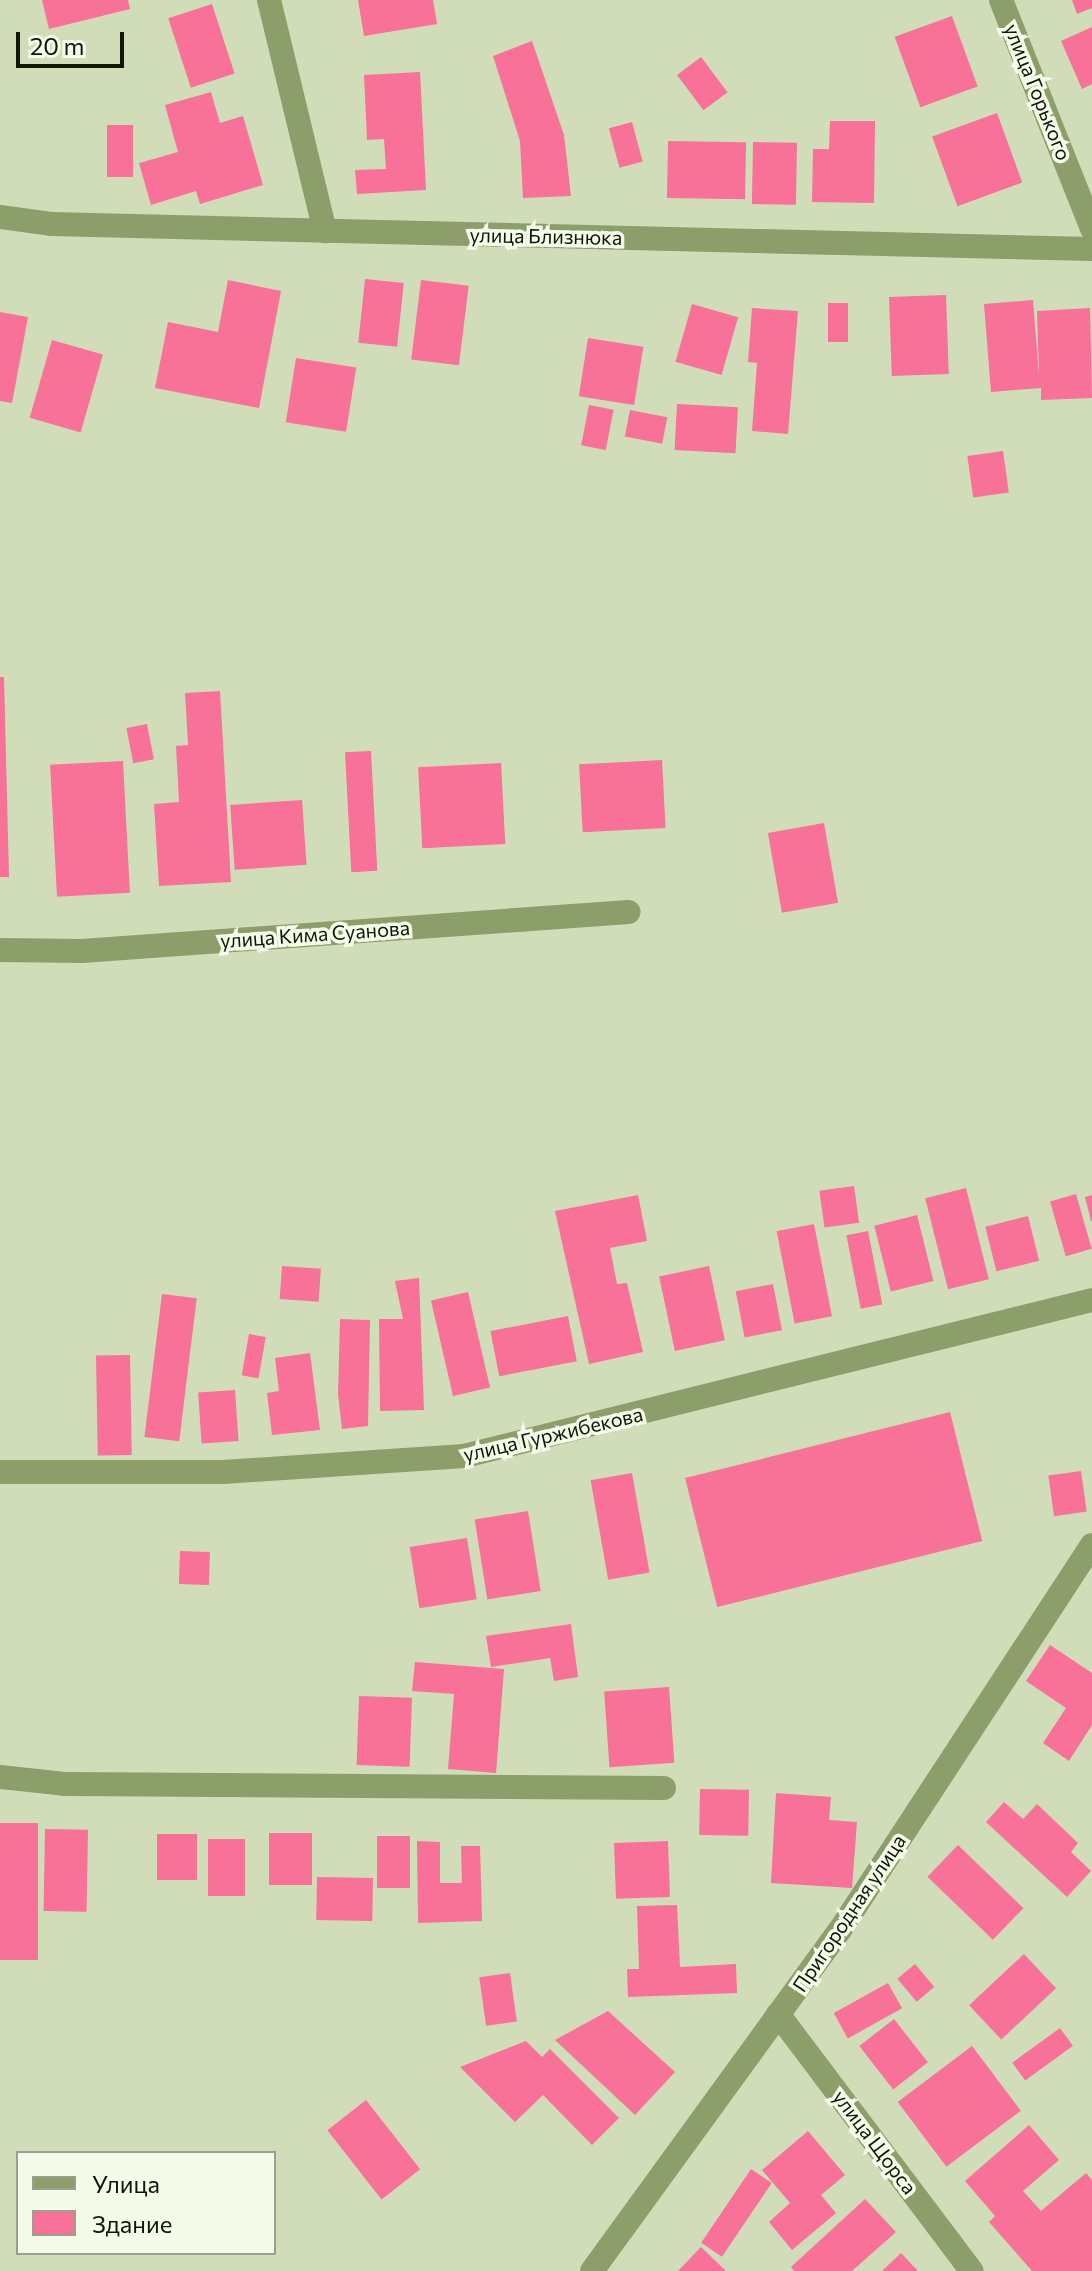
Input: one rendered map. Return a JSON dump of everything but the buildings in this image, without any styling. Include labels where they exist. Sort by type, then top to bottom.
[{"type":"street","points":[[269,0],[325,231]]},
{"type":"street","name":"улица Горького","points":[[1001,0],[1092,229]]},
{"type":"street","name":"улица Близнюка","points":[[0,217],[51,224],[1092,249]]},
{"type":"street","name":"улица Кима Суанова","points":[[0,950],[82,951],[629,912]]},
{"type":"street","name":"улица Гуржибекова","points":[[0,1472],[223,1472],[464,1456],[1092,1300]]},
{"type":"street","name":"Пригородная улица","points":[[592,2271],[840,1930],[1092,1545]]},
{"type":"street","points":[[0,1777],[65,1784],[664,1788]]},
{"type":"street","name":"улица Щорса","points":[[778,2014],[972,2271]]}]
